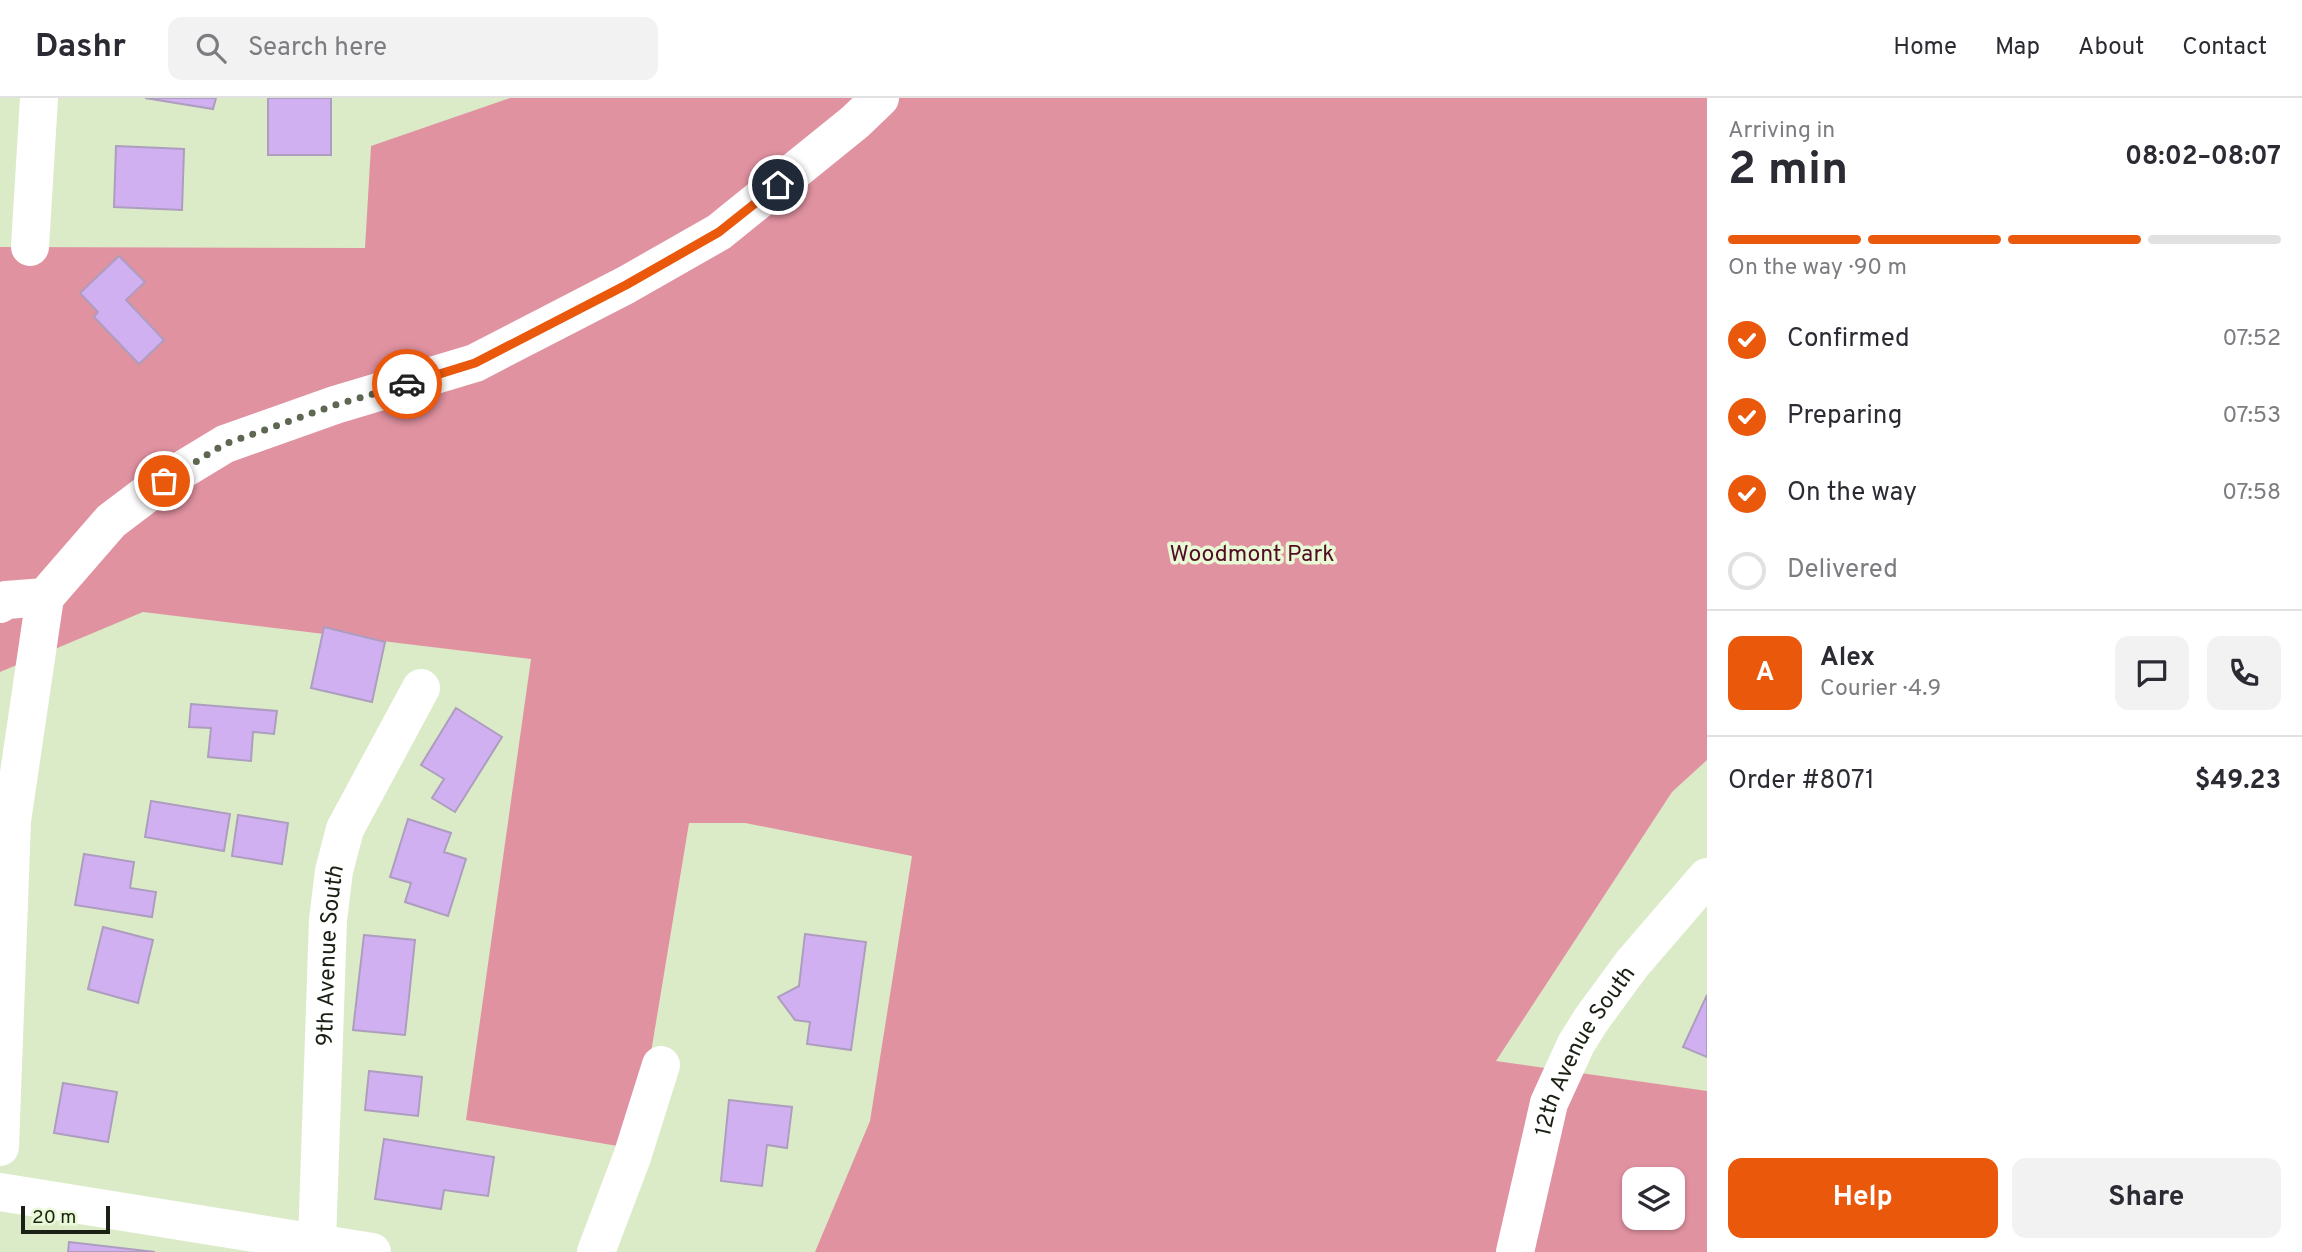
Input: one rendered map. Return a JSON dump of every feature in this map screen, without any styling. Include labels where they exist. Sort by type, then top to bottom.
[{"type":"street","points":[[30,247],[39,98]]},
{"type":"street","points":[[0,1147],[12,821],[45,597],[111,521],[164,481],[225,444],[335,405],[475,363],[626,285],[719,232],[855,122],[880,98]]},
{"type":"street","points":[[0,604],[6,600],[45,597]]},
{"type":"street","name":"9th Avenue South","points":[[317,1242],[328,920],[334,871],[345,829],[421,688]]},
{"type":"street","name":"12th Avenue South","points":[[1515,1252],[1549,1103],[1576,1044],[1632,964],[1707,877]]},
{"type":"street","points":[[596,1252],[632,1157],[661,1065]]},
{"type":"street","points":[[0,1192],[372,1252]]},
{"type":"green space","name":"Woodmont Park","points":[[510,98],[1707,98],[1707,760],[1672,792],[1496,1061],[1707,1091],[1707,1252],[815,1252],[870,1121],[912,856],[745,823],[689,823],[635,1149],[466,1120],[531,659],[143,612],[0,672],[0,247],[365,248],[371,146]]},
{"type":"building","points":[[145,98],[216,98],[213,109]]},
{"type":"building","points":[[268,98],[331,98],[331,155],[268,155]]},
{"type":"building","points":[[116,146],[184,149],[182,210],[114,207]]},
{"type":"building","points":[[119,256],[145,282],[126,300],[164,340],[139,364],[94,317],[98,312],[80,293]]},
{"type":"building","points":[[324,627],[385,642],[372,702],[311,688]]},
{"type":"building","points":[[191,704],[277,711],[274,734],[253,732],[251,761],[208,757],[211,728],[189,727]]},
{"type":"building","points":[[456,708],[502,737],[455,812],[432,798],[444,779],[421,765]]},
{"type":"building","points":[[151,801],[230,814],[224,851],[145,837]]},
{"type":"building","points":[[238,815],[288,823],[282,864],[232,856]]},
{"type":"building","points":[[408,819],[451,833],[444,852],[466,859],[448,916],[405,902],[411,883],[390,877]]},
{"type":"building","points":[[84,854],[134,862],[130,888],[156,892],[152,917],[75,905]]},
{"type":"building","points":[[103,927],[153,940],[138,1003],[88,989]]},
{"type":"building","points":[[805,934],[866,942],[851,1050],[807,1044],[810,1022],[795,1020],[778,997],[799,986]]},
{"type":"building","points":[[364,935],[415,940],[405,1035],[353,1030]]},
{"type":"building","points":[[1707,995],[1707,1057],[1683,1047]]},
{"type":"building","points":[[369,1071],[422,1077],[418,1116],[365,1110]]},
{"type":"building","points":[[63,1083],[117,1092],[108,1142],[54,1133]]},
{"type":"building","points":[[729,1100],[792,1107],[787,1148],[767,1145],[762,1186],[721,1181]]},
{"type":"building","points":[[384,1139],[494,1157],[488,1196],[444,1190],[441,1209],[375,1199]]},
{"type":"building","points":[[69,1242],[155,1252],[68,1252]]},
{"type":"way so far","points":[[164,481],[225,444],[335,405],[407,384]]},
{"type":"route","points":[[407,384],[475,363],[626,285],[719,232],[778,185]]}]
